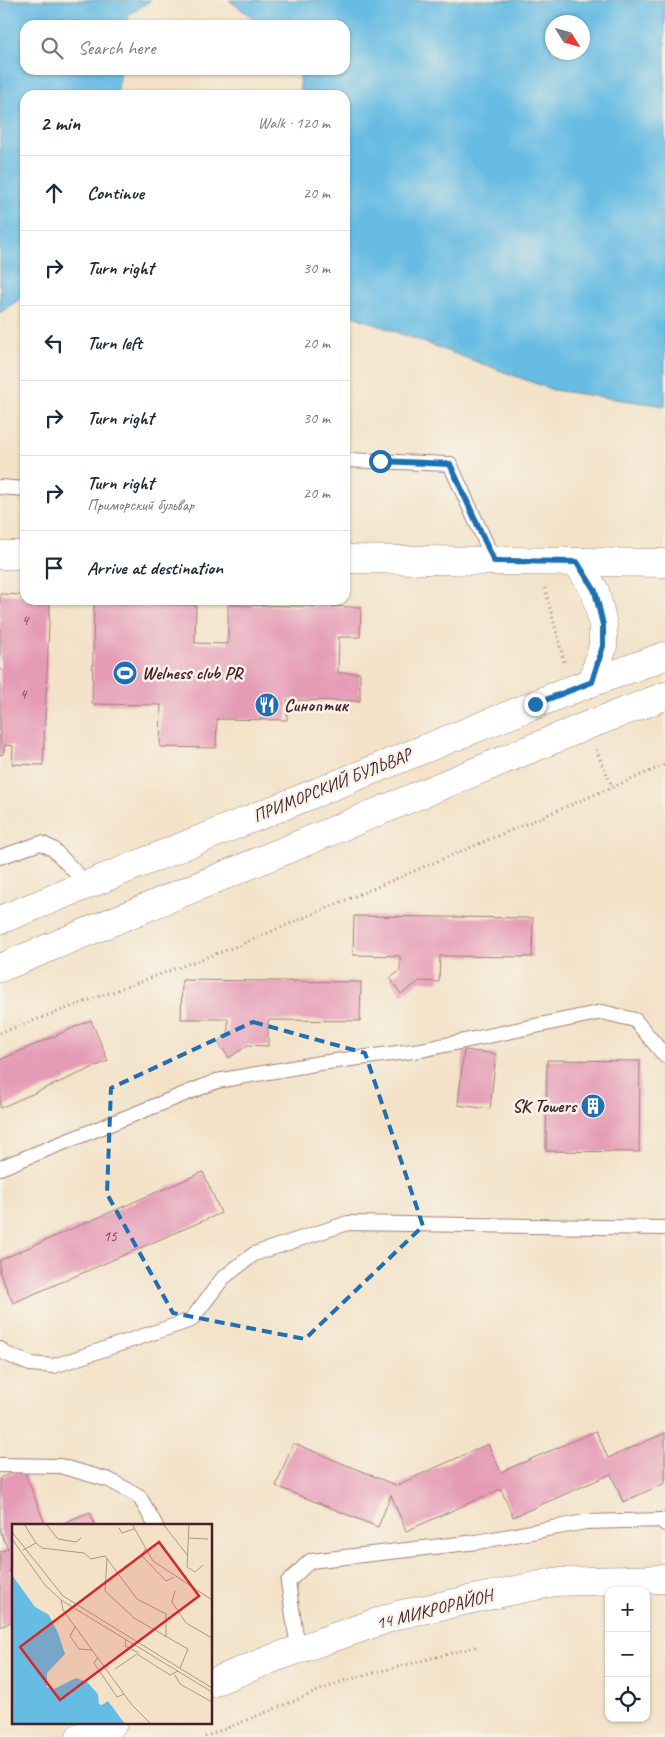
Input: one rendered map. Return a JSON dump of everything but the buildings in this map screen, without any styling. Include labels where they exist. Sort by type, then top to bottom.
[{"type":"street","points":[[0,554],[20,555]]},
{"type":"street","points":[[350,559],[665,563]]},
{"type":"street","points":[[577,562],[595,591],[603,625],[603,646],[592,682]]},
{"type":"street","name":"ПРИМОРСКИЙ БУЛЬВАР","points":[[0,920],[592,682],[665,656]]},
{"type":"street","points":[[0,968],[586,726],[665,696]]},
{"type":"street","name":"14 МИКРОРАЙОН","points":[[212,1683],[298,1649],[398,1615],[554,1582],[665,1579]]},
{"type":"street","points":[[80,1737],[112,1724]]},
{"type":"lane","points":[[350,460],[450,464],[494,561]]},
{"type":"lane","points":[[0,487],[20,489]]},
{"type":"lane","points":[[0,857],[41,843],[53,849],[87,884]]},
{"type":"lane","points":[[0,1168],[217,1081],[320,1063],[422,1050],[602,1012],[635,1020],[665,1056]]},
{"type":"lane","points":[[0,1349],[4,1353],[30,1364],[54,1366],[191,1320],[223,1278],[254,1254],[348,1223],[665,1228]]},
{"type":"lane","points":[[0,1465],[60,1466],[109,1480],[139,1496],[155,1524]]},
{"type":"lane","points":[[298,1649],[288,1582],[310,1561],[477,1542],[585,1522],[663,1520],[665,1524]]},
{"type":"path","points":[[0,1033],[237,946],[665,765]]},
{"type":"path","points":[[205,1737],[343,1681],[478,1646]]},
{"type":"highlighted area","points":[[253,1022],[365,1053],[423,1226],[305,1339],[173,1313],[107,1194],[111,1088]]},
{"type":"water","points":[[0,0],[151,0],[129,15],[128,20],[20,20],[20,75],[120,75],[118,90],[20,90],[20,299],[0,313]]},
{"type":"water","points":[[229,0],[665,0],[665,406],[553,390],[350,315],[350,90],[300,90],[300,75],[350,75],[350,20],[255,20]]},
{"type":"place","name":"Welness club PR","points":[[125,673]]},
{"type":"place","name":"Синоптик","points":[[267,705]]},
{"type":"place","name":"SK Towers","points":[[593,1106]]},
{"type":"route","points":[[380,461],[450,464],[494,561],[577,562],[595,591],[603,625],[603,646],[592,682],[535,704]]}]
